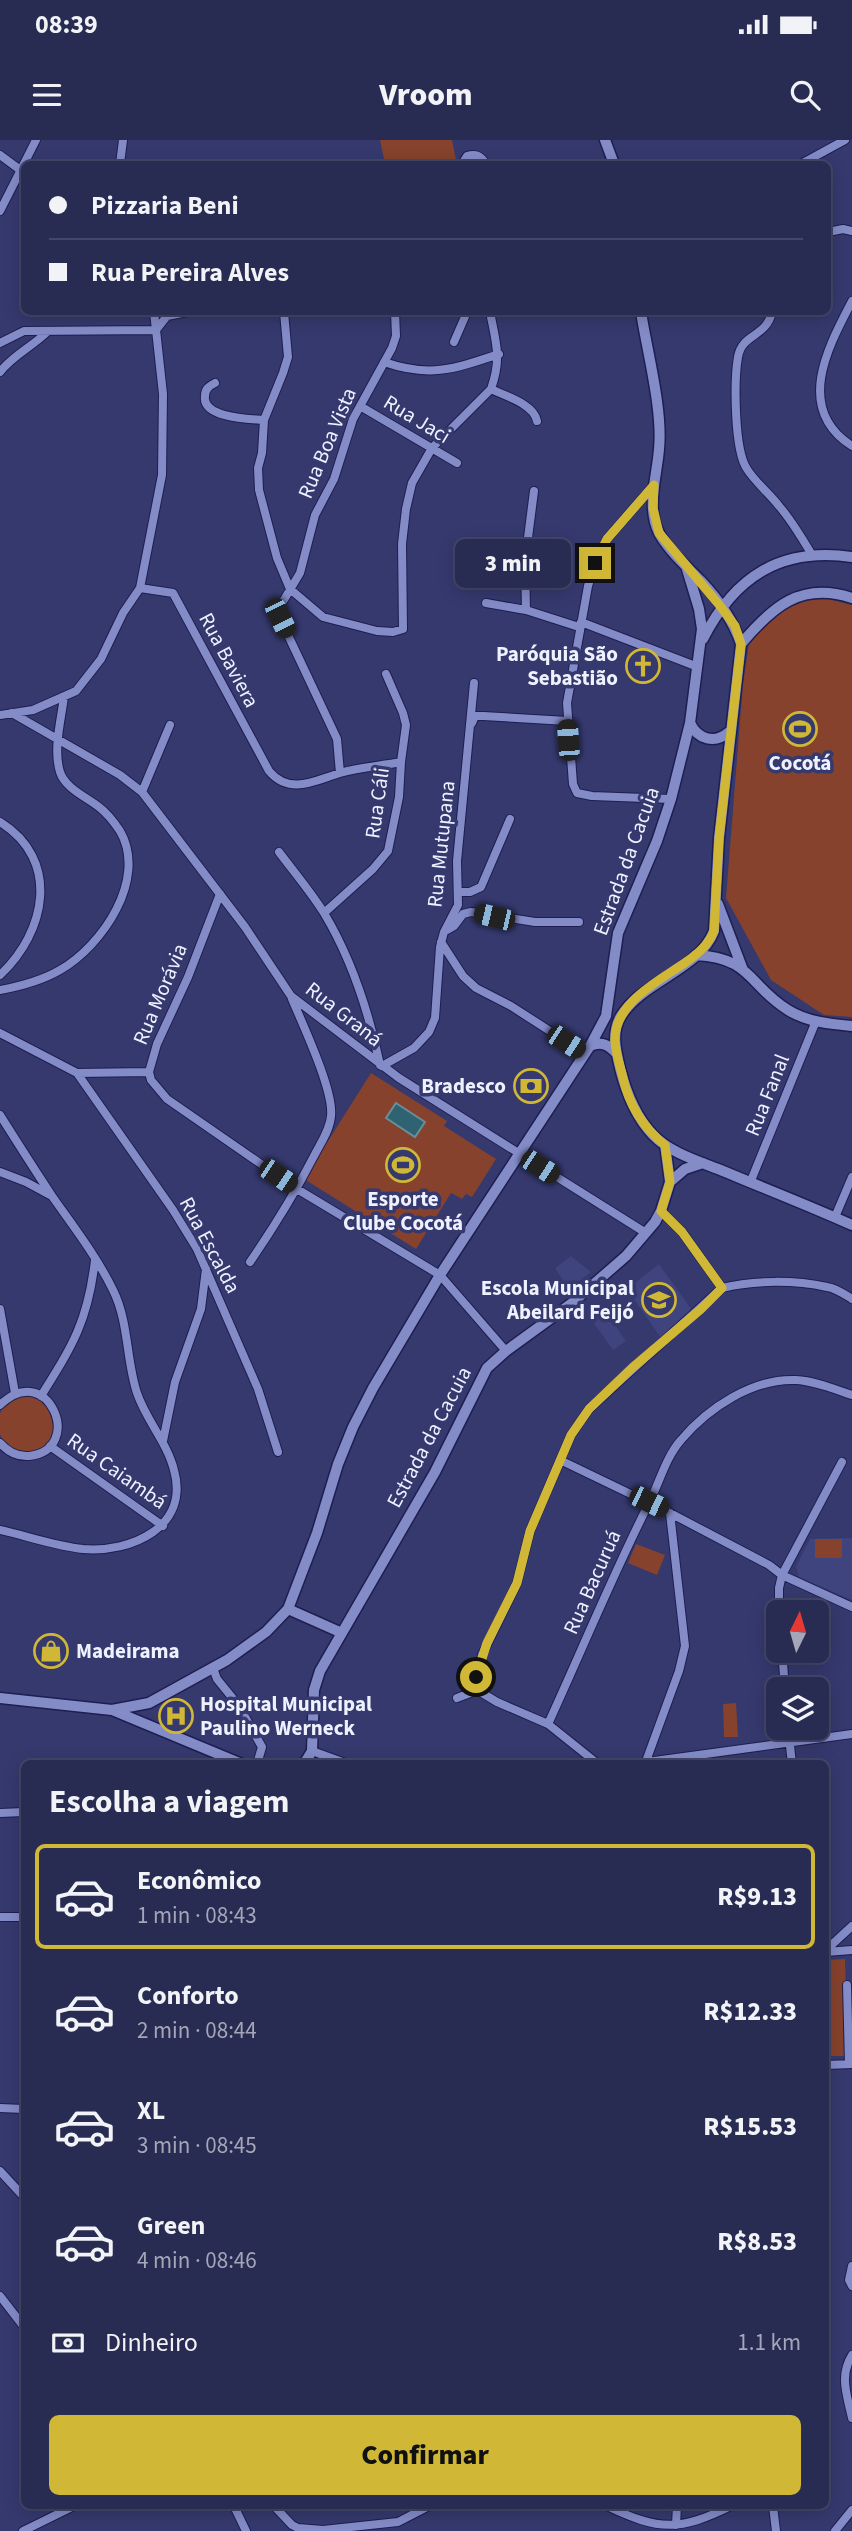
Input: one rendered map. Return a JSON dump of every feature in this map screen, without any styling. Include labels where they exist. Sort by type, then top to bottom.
[{"type":"main road","points":[[605,140],[613,161]]},
{"type":"main road","points":[[641,315],[660,433],[653,508],[659,533],[721,607],[735,626],[741,644],[719,838],[714,931],[708,944],[638,997],[618,1020],[615,1042],[623,1081],[638,1116],[653,1136],[665,1145],[852,1225]]},
{"type":"main road","points":[[701,645],[721,607],[756,574],[806,556],[830,554],[852,557]]},
{"type":"main road","points":[[686,566],[701,619],[701,645]]},
{"type":"main road","points":[[741,644],[764,617],[784,602],[805,594],[827,592],[852,598]]},
{"type":"main road","name":"Estrada da Cacuia","points":[[288,1609],[317,1534],[331,1484],[352,1427],[440,1275],[587,1050],[606,1016],[618,933],[657,841],[671,799],[690,723],[701,645]]},
{"type":"main road","points":[[690,723],[692,729],[703,738],[717,739],[729,732]]},
{"type":"main road","points":[[717,901],[743,970]]},
{"type":"main road","points":[[696,955],[725,958],[743,970],[790,1012],[816,1021],[852,1026]]},
{"type":"main road","points":[[611,985],[622,995],[638,997]]},
{"type":"main road","points":[[587,1050],[604,1044],[617,1054]]},
{"type":"main road","name":"Estrada da Cacuia","points":[[306,1760],[312,1751],[314,1690],[320,1671],[435,1472],[487,1368],[572,1303],[626,1256],[646,1233],[661,1211],[670,1182],[665,1145]]},
{"type":"main road","points":[[670,1182],[685,1169],[703,1163]]},
{"type":"main road","points":[[112,1710],[149,1703],[213,1668],[267,1632],[288,1609],[342,1633]]},
{"type":"main road","points":[[0,1698],[112,1710],[233,1760]]},
{"type":"main road","points":[[148,1723],[145,1716],[149,1703]]},
{"type":"street","points":[[24,161],[36,140]]},
{"type":"street","points":[[120,161],[123,140]]},
{"type":"street","points":[[806,161],[845,140]]},
{"type":"street","points":[[464,161],[473,154],[483,161]]},
{"type":"street","points":[[0,155],[19,169]]},
{"type":"street","points":[[0,211],[21,166]]},
{"type":"street","points":[[831,232],[843,229],[852,231]]},
{"type":"street","points":[[852,301],[823,360],[821,380],[823,410],[832,428],[852,446]]},
{"type":"street","points":[[0,715],[33,710],[76,691],[101,659],[123,613],[140,587],[162,475],[164,433],[160,352],[155,315]]},
{"type":"street","points":[[156,330],[167,316],[172,315]]},
{"type":"street","points":[[284,315],[288,348],[286,364],[264,420],[262,453],[258,468],[259,490],[288,592],[330,620],[393,632],[403,629],[402,544],[412,483],[432,448],[491,389],[499,363],[492,315]]},
{"type":"street","name":"Rua Boa Vista","points":[[288,592],[300,573],[315,515],[334,479],[360,405],[396,336],[395,315]]},
{"type":"street","points":[[454,342],[466,315]]},
{"type":"street","points":[[771,315],[770,322],[763,330],[742,344],[738,355],[736,400],[740,448],[746,469],[779,505],[806,556]]},
{"type":"street","points":[[0,343],[24,331],[156,330]]},
{"type":"street","points":[[0,372],[6,364],[29,349],[47,332]]},
{"type":"street","points":[[384,362],[408,370],[439,371],[499,355]]},
{"type":"street","points":[[215,383],[209,386],[204,395],[206,405],[211,409],[235,417],[264,420]]},
{"type":"street","points":[[491,389],[529,409],[537,421]]},
{"type":"street","name":"Rua Jaci","points":[[360,405],[457,463]]},
{"type":"street","points":[[654,485],[618,525],[600,551],[588,586],[580,625],[569,686],[567,721],[573,784],[577,793],[671,799]]},
{"type":"street","points":[[526,610],[524,561],[534,491]]},
{"type":"street","name":"Rua Baviera","points":[[140,587],[173,593],[269,771],[276,779],[303,785],[316,783],[340,773],[401,762]]},
{"type":"street","points":[[288,592],[279,608],[280,618],[334,731],[339,746],[340,773]]},
{"type":"street","points":[[486,603],[526,610],[580,625],[698,667]]},
{"type":"street","name":"Rua Cáli","points":[[324,913],[373,869],[388,851],[393,837],[406,725],[404,713],[386,674]]},
{"type":"street","name":"Rua Mutupana","points":[[381,1065],[414,1048],[431,1029],[437,1007],[441,942],[457,905],[457,861],[474,683]]},
{"type":"street","points":[[0,990],[37,982],[62,969],[86,950],[109,923],[126,881],[126,842],[112,820],[61,775],[58,740],[64,697]]},
{"type":"street","name":"Rua Graná","points":[[12,713],[120,775],[142,792],[220,894],[291,996],[381,1065],[646,1233]]},
{"type":"street","points":[[472,723],[475,716],[567,721]]},
{"type":"street","points":[[142,792],[170,725]]},
{"type":"street","points":[[458,892],[470,892],[481,887],[510,819]]},
{"type":"street","points":[[0,822],[16,835],[32,855],[39,877],[41,901],[34,929],[25,945],[0,975]]},
{"type":"street","points":[[279,852],[324,913],[344,954],[372,1027],[381,1065]]},
{"type":"street","name":"Rua Morávia","points":[[220,894],[188,977],[157,1044],[149,1072],[151,1080],[167,1099],[297,1189],[440,1275],[506,1351]]},
{"type":"street","points":[[444,932],[454,926],[463,914],[471,912],[535,922],[579,922]]},
{"type":"street","points":[[441,942],[463,976],[476,988],[587,1050]]},
{"type":"street","points":[[250,1262],[297,1189],[327,1132],[331,1117],[328,1096],[313,1047],[291,996]]},
{"type":"street","name":"Rua Fanal","points":[[750,1183],[816,1021]]},
{"type":"street","points":[[0,1033],[77,1073],[149,1072]]},
{"type":"street","name":"Rua Escalda","points":[[77,1073],[173,1210],[206,1269],[258,1389],[278,1452]]},
{"type":"street","points":[[0,1115],[113,1290],[138,1395],[163,1441],[175,1471],[176,1497],[163,1526],[146,1537],[117,1547],[84,1549],[0,1530]]},
{"type":"street","points":[[0,1171],[52,1196]]},
{"type":"street","points":[[835,1217],[852,1177]]},
{"type":"street","points":[[661,1211],[682,1232],[722,1288]]},
{"type":"street","points":[[41,1396],[73,1344],[84,1318],[95,1260]]},
{"type":"street","points":[[163,1441],[176,1382],[201,1309],[206,1269]]},
{"type":"street","points":[[478,1690],[476,1677],[482,1655],[517,1583],[530,1531],[571,1435],[589,1409],[722,1288],[757,1284],[809,1285],[830,1287],[852,1299]]},
{"type":"street","points":[[0,1309],[15,1393]]},
{"type":"street","name":"Rua Bacuruá","points":[[548,1724],[615,1571],[679,1441],[717,1406],[751,1388],[796,1380],[834,1388],[852,1395]]},
{"type":"street","points":[[0,1405],[15,1393],[33,1392],[49,1401],[58,1418],[58,1428],[50,1446],[33,1456],[13,1454],[0,1443]]},
{"type":"street","name":"Rua Caiambá","points":[[50,1446],[163,1526]]},
{"type":"street","points":[[560,1460],[649,1502],[769,1565],[782,1575],[852,1607]]},
{"type":"street","points":[[779,1600],[782,1575],[842,1462]]},
{"type":"street","points":[[647,1760],[656,1728],[679,1671],[685,1646],[670,1513]]},
{"type":"street","points":[[213,1668],[217,1679],[239,1706],[261,1747],[258,1760]]},
{"type":"street","points":[[457,1698],[478,1690]]},
{"type":"street","points":[[478,1690],[503,1705],[548,1724],[593,1760]]},
{"type":"street","points":[[669,1760],[852,1734]]},
{"type":"street","points":[[789,1740],[791,1760]]},
{"type":"street","points":[[312,1751],[337,1760]]},
{"type":"street","points":[[0,1813],[21,1812]]},
{"type":"street","points":[[0,1917],[21,1917]]},
{"type":"street","points":[[829,1948],[852,1926]]},
{"type":"street","points":[[829,1951],[852,1950]]},
{"type":"street","points":[[829,2065],[851,2064],[847,1984]]},
{"type":"street","points":[[0,2108],[21,2109]]},
{"type":"street","points":[[0,2171],[21,2194]]},
{"type":"street","points":[[852,2266],[849,2280],[852,2287]]},
{"type":"street","points":[[0,2295],[21,2323]]},
{"type":"street","points":[[852,2355],[844,2370],[852,2418]]},
{"type":"street","points":[[23,2531],[68,2509]]},
{"type":"street","points":[[235,2509],[246,2531]]},
{"type":"street","points":[[277,2509],[292,2525],[304,2530],[386,2524],[424,2509]]},
{"type":"street","points":[[410,2509],[411,2516]]},
{"type":"street","points":[[614,2509],[664,2527],[700,2522],[725,2509]]},
{"type":"street","points":[[676,2525],[677,2509]]},
{"type":"street","points":[[773,2509],[776,2531]]},
{"type":"street","points":[[835,2531],[852,2510]]},
{"type":"shaded area","points":[[380,140],[452,140],[456,160],[450,161],[384,161]]},
{"type":"shaded area","points":[[828,599],[852,605],[852,1017],[824,1015],[771,980],[726,898],[743,683],[749,644],[774,615],[805,600]]},
{"type":"shaded area","name":"Esporte Clube Cocotá","points":[[371,1073],[447,1121],[444,1126],[496,1159],[472,1197],[466,1194],[462,1199],[451,1193],[416,1249],[304,1179]]},
{"type":"shaded area","points":[[396,1103],[425,1122],[415,1137],[386,1118]]},
{"type":"shaded area","points":[[571,1256],[591,1272],[569,1290],[555,1268]]},
{"type":"shaded area","name":"Escola Municipal Abeilard Feijó","points":[[659,1264],[692,1310],[661,1338],[627,1289]]},
{"type":"shaded area","points":[[603,1308],[626,1341],[613,1350],[590,1318]]},
{"type":"shaded area","points":[[21,1396],[33,1396],[43,1400],[51,1408],[55,1418],[55,1430],[51,1440],[43,1448],[33,1452],[21,1452],[11,1448],[3,1440],[-1,1430],[-1,1418],[3,1408],[11,1400]]},
{"type":"shaded area","points":[[852,1538],[852,1600],[799,1577],[796,1567],[810,1539]]},
{"type":"shaded area","points":[[815,1539],[842,1539],[842,1558],[815,1558]]},
{"type":"shaded area","points":[[636,1544],[665,1555],[657,1575],[628,1563]]},
{"type":"shaded area","points":[[736,1703],[738,1737],[724,1737],[723,1704]]},
{"type":"shaded area","points":[[845,1959],[848,2056],[829,2056],[829,1960]]},
{"type":"place","name":"Paróquia São Sebastião","points":[[643,666]]},
{"type":"place","name":"Cocotá","points":[[800,729]]},
{"type":"place","name":"Bradesco","points":[[531,1086]]},
{"type":"place","name":"Esporte Clube Cocotá","points":[[403,1165]]},
{"type":"place","name":"Escola Municipal Abeilard Feijó","points":[[659,1300]]},
{"type":"place","name":"Madeirama","points":[[51,1651]]},
{"type":"place","name":"Hospital Municipal Paulino Werneck","points":[[176,1716]]},
{"type":"route","points":[[476,1677],[487,1643],[512,1597],[521,1572],[530,1531],[571,1435],[589,1409],[722,1288],[682,1232],[661,1211],[670,1182],[665,1145],[653,1136],[638,1116],[623,1081],[615,1042],[618,1020],[628,1006],[696,955],[708,944],[714,931],[719,838],[741,644],[735,626],[721,607],[659,533],[653,508],[654,485],[607,539],[595,563]]}]
